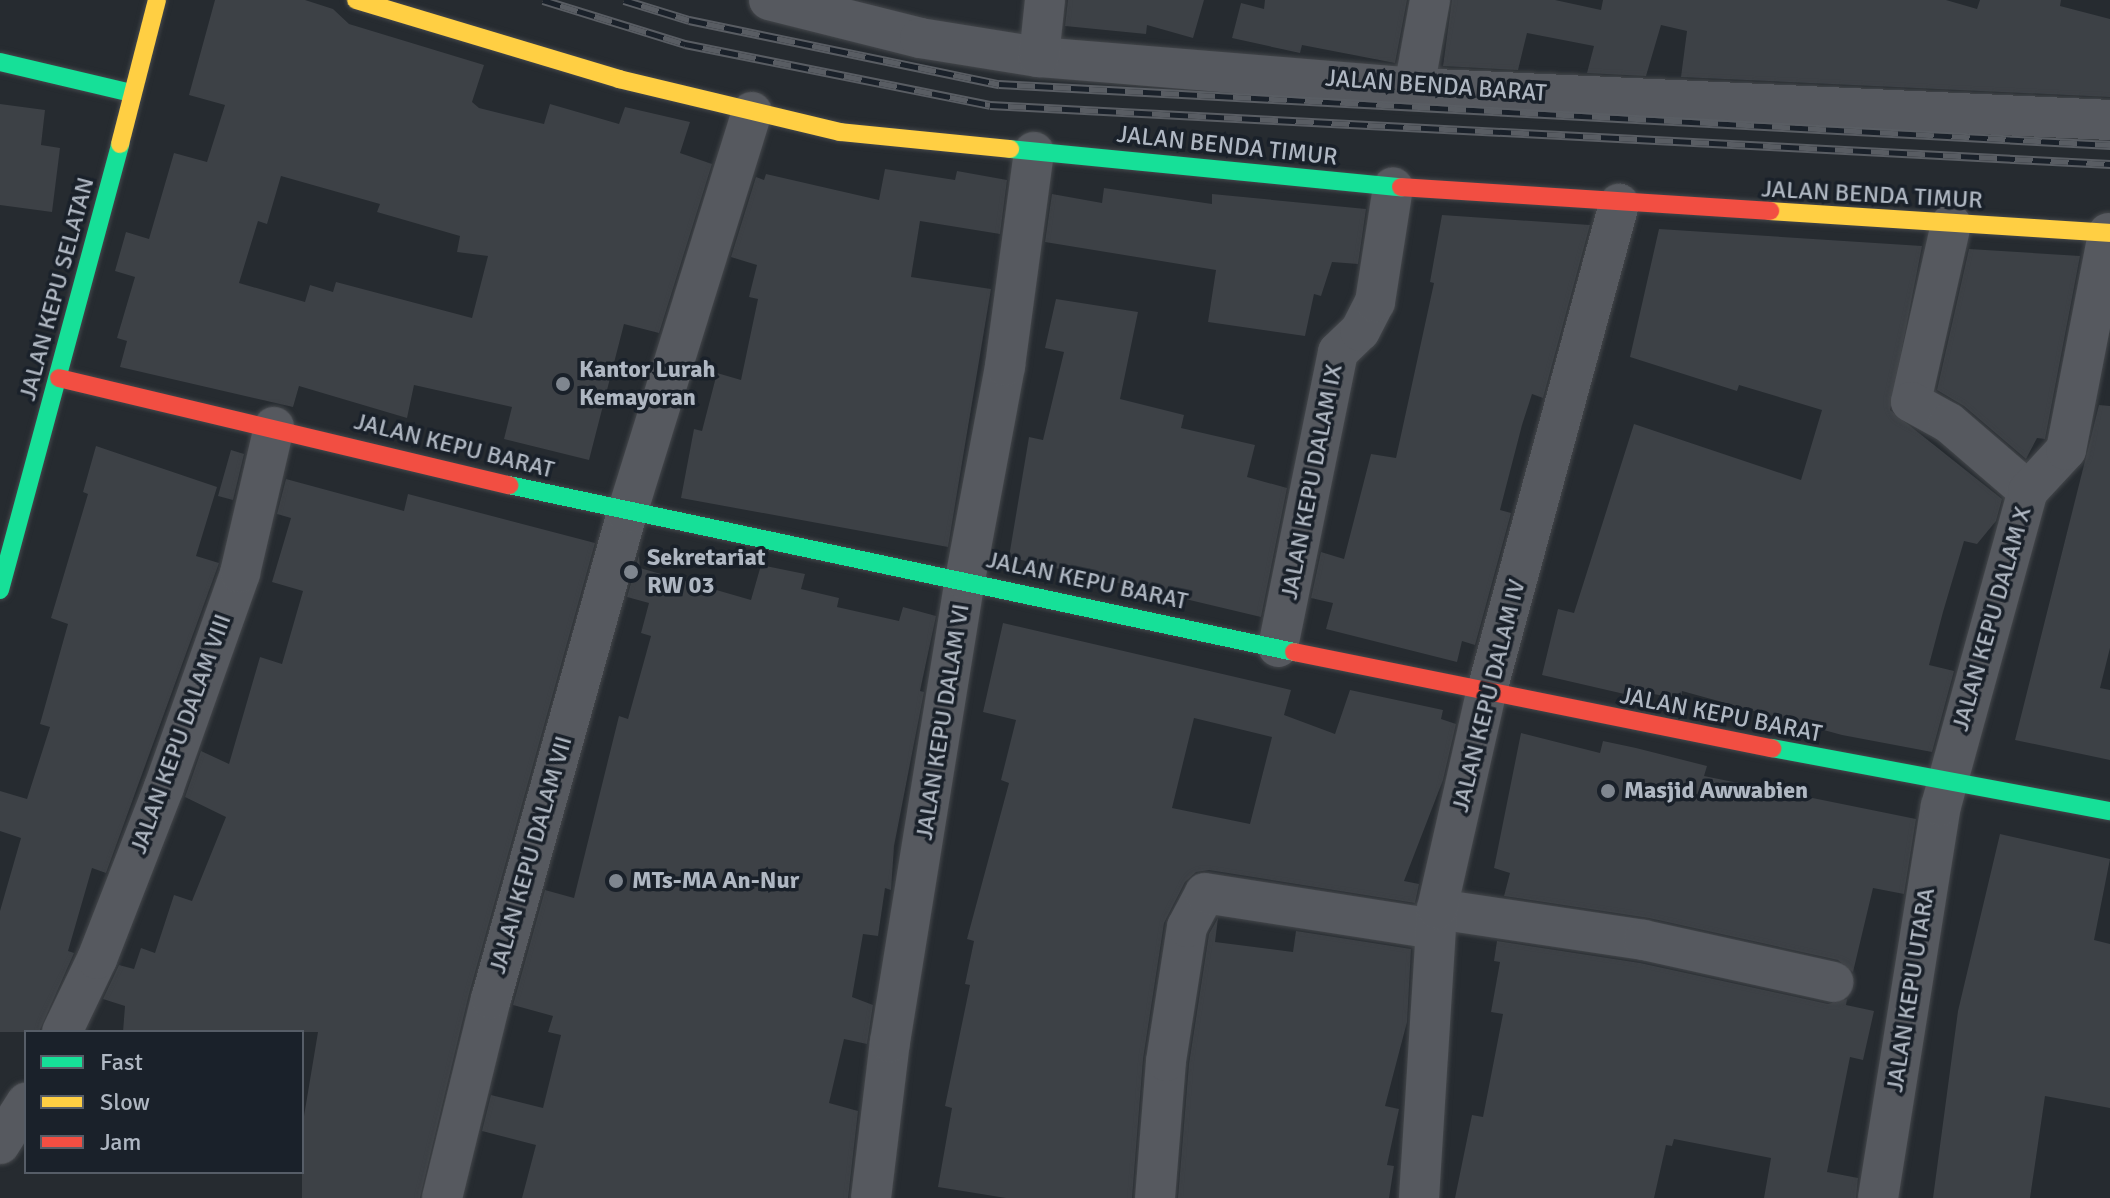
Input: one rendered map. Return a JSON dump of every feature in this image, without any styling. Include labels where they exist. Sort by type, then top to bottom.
[{"type":"street","name":"JALAN KEPU SELATAN","points":[[0,590],[59,378],[157,0]]},
{"type":"street","name":"JALAN BENDA TIMUR","points":[[356,0],[619,79],[840,132],[1393,187],[1619,204],[2109,233]]},
{"type":"street","points":[[1039,57],[1045,0]]},
{"type":"street","points":[[1414,88],[1430,0]]},
{"type":"street","name":"JALAN BENDA BARAT","points":[[782,2],[920,38],[1039,57],[1414,88],[2110,120]]},
{"type":"street","points":[[0,62],[131,93]]},
{"type":"street","name":"JALAN KEPU DALAM VII","points":[[442,1198],[491,999],[627,513],[752,112]]},
{"type":"street","name":"JALAN KEPU DALAM VI","points":[[871,1198],[965,580],[1005,366],[1034,152]]},
{"type":"street","name":"JALAN KEPU DALAM IX","points":[[1278,647],[1338,352],[1360,331],[1375,302],[1393,187]]},
{"type":"street","name":"JALAN KEPU DALAM IV","points":[[1419,1198],[1435,919],[1486,694],[1619,204]]},
{"type":"street","points":[[1951,224],[1911,402],[1949,423],[2028,491]]},
{"type":"street","name":"JALAN KEPU DALAM X","points":[[1946,783],[2028,491],[2066,450],[2109,233]]},
{"type":"street","name":"JALAN KEPU BARAT","points":[[59,378],[627,513],[965,580],[1486,694],[1946,783],[2110,811]]},
{"type":"street","name":"JALAN KEPU DALAM VIII","points":[[63,1030],[97,959],[159,800],[240,573],[274,427]]},
{"type":"street","name":"JALAN KEPU UTARA","points":[[1878,1198],[1946,783]]},
{"type":"street","points":[[1155,1198],[1166,1061],[1187,927],[1205,893],[1644,940],[1833,982]]},
{"type":"street","points":[[0,1144],[24,1106]]},
{"type":"building","points":[[215,0],[305,0],[333,9],[349,24],[484,65],[472,102],[479,108],[544,124],[550,104],[619,124],[625,107],[690,122],[680,153],[712,164],[659,333],[624,324],[589,460],[504,439],[512,407],[414,385],[407,418],[299,386],[293,407],[120,367],[127,341],[117,338],[135,277],[115,271],[126,232],[149,239],[174,153],[207,162],[225,105],[189,95]],"holes":[[[281,176],[380,204],[377,212],[460,236],[457,252],[488,256],[472,318],[336,282],[333,292],[310,285],[305,302],[239,283],[258,221],[267,224]]]},
{"type":"building","points":[[1068,0],[1204,0],[1193,38],[1147,25],[1146,34],[1065,26]]},
{"type":"building","points":[[1265,0],[1407,0],[1395,63],[1302,45],[1300,53],[1232,38],[1241,3],[1264,9]]},
{"type":"building","points":[[1452,0],[1555,0],[1601,10],[1603,0],[1946,0],[1977,9],[1980,0],[2061,0],[2060,6],[2110,19],[2110,97],[1681,77],[1687,31],[1661,25],[1646,76],[1587,73],[1594,46],[1527,33],[1518,70],[1443,66]]},
{"type":"building","points":[[0,104],[45,110],[41,145],[60,148],[52,212],[0,205]]},
{"type":"building","points":[[885,169],[955,180],[957,171],[1007,180],[1000,234],[920,221],[911,277],[991,289],[948,547],[681,498],[694,429],[702,431],[717,373],[741,380],[758,299],[749,297],[757,265],[731,257],[756,177],[764,180],[766,174],[879,200]]},
{"type":"building","points":[[1104,188],[1212,204],[1212,194],[1366,209],[1358,264],[1332,262],[1321,296],[1314,294],[1305,336],[1208,322],[1216,270],[1045,242],[1052,194],[1102,203]]},
{"type":"building","points":[[1442,215],[1590,225],[1543,398],[1532,394],[1522,425],[1500,510],[1511,513],[1475,645],[1462,641],[1457,662],[1326,629],[1333,603],[1311,598],[1321,552],[1344,559],[1371,454],[1396,458],[1434,283],[1430,282]]},
{"type":"building","points":[[1659,229],[1922,246],[1890,410],[2002,499],[1996,521],[1977,544],[1964,541],[1943,612],[1929,665],[1954,671],[1932,752],[1842,735],[1682,691],[1681,699],[1648,693],[1646,699],[1542,675],[1558,609],[1574,613],[1634,424],[1801,480],[1822,410],[1739,385],[1737,391],[1630,357]]},
{"type":"building","points":[[1969,249],[2080,256],[2045,439],[2037,438],[2026,459],[1964,406],[1937,390]]},
{"type":"building","points":[[1056,299],[1138,312],[1120,399],[1184,415],[1181,428],[1255,445],[1247,477],[1287,488],[1261,617],[1009,557],[1029,437],[1043,440],[1064,352],[1045,348]]},
{"type":"building","points":[[2099,405],[2110,406],[2110,648],[2100,688],[2110,690],[2110,760],[2015,740]]},
{"type":"building","points":[[96,446],[217,487],[196,556],[219,563],[106,873],[92,868],[68,951],[74,953],[40,1030],[0,1032],[0,911],[21,838],[0,831],[0,791],[27,799],[50,727],[40,724],[68,624],[51,618],[88,494],[83,492]]},
{"type":"building","points":[[231,450],[244,454],[233,500],[218,496]]},
{"type":"building","points":[[286,479],[404,511],[408,494],[595,543],[469,994],[420,1198],[302,1198],[304,1116],[318,1032],[123,1030],[125,1006],[103,999],[119,965],[134,969],[141,948],[155,953],[174,895],[192,901],[226,817],[185,797],[201,751],[229,764],[260,657],[282,664],[303,591],[272,582],[291,518],[277,514]]},
{"type":"building","points":[[639,555],[640,568],[751,600],[761,565],[805,574],[801,589],[839,598],[837,607],[899,621],[903,607],[936,616],[894,846],[891,890],[885,888],[878,936],[863,934],[852,997],[873,1005],[867,1044],[844,1039],[829,1103],[858,1111],[848,1198],[522,1198],[536,1145],[482,1131],[491,1095],[543,1108],[561,1035],[548,1032],[553,1016],[513,1005],[545,890],[574,898],[619,716],[628,719],[651,636],[641,633],[649,603],[627,597]]},
{"type":"building","points":[[1003,623],[1291,690],[1284,715],[1335,734],[1350,690],[1443,710],[1441,719],[1456,724],[1443,780],[1404,881],[1419,884],[1415,903],[1209,870],[1196,872],[1185,882],[1164,923],[1143,1059],[1132,1198],[1006,1198],[938,1187],[952,1108],[945,1106],[970,985],[965,984],[974,941],[967,939],[1009,783],[1001,780],[1016,720],[983,712]],"holes":[[[1194,718],[1272,737],[1250,824],[1172,808]]]},
{"type":"building","points":[[1521,733],[1600,753],[1603,741],[1636,748],[1707,766],[1704,776],[1916,819],[1904,894],[1873,888],[1853,972],[1838,960],[1649,918],[1504,896],[1510,873],[1494,868]]},
{"type":"building","points":[[2000,834],[2110,859],[2094,940],[2110,944],[2110,1108],[2045,1096],[2030,1198],[1933,1198],[1958,1011]]},
{"type":"building","points":[[1218,918],[1215,942],[1293,952],[1296,931],[1411,949],[1407,1022],[1385,1106],[1399,1109],[1387,1165],[1394,1166],[1389,1198],[1178,1198],[1189,1064],[1209,934]]},
{"type":"building","points":[[1497,941],[1640,963],[1828,1004],[1847,999],[1846,1005],[1874,1011],[1863,1060],[1850,1057],[1827,1172],[1858,1178],[1856,1198],[1764,1198],[1771,1158],[1674,1139],[1672,1146],[1666,1145],[1654,1198],[1455,1198],[1472,1115],[1483,1117],[1503,1014],[1491,1012],[1500,962],[1494,961]]},
{"type":"railway","points":[[543,0],[685,44],[990,105],[2110,164]]},
{"type":"railway","points":[[624,0],[689,20],[999,84],[2110,145]]},
{"type":"traffic: fast","points":[[0,62],[131,93]]},
{"type":"traffic: fast","points":[[0,590],[120,144]]},
{"type":"traffic: fast","points":[[1010,149],[1401,187]]},
{"type":"traffic: fast","points":[[509,485],[1294,652]]},
{"type":"traffic: fast","points":[[1772,748],[2110,811]]},
{"type":"traffic: slow","points":[[120,144],[157,0]]},
{"type":"traffic: slow","points":[[356,0],[619,79],[840,132],[1010,149]]},
{"type":"traffic: slow","points":[[1770,211],[2110,233]]},
{"type":"traffic: jam","points":[[1401,187],[1770,211]]},
{"type":"traffic: jam","points":[[59,378],[509,485]]},
{"type":"traffic: jam","points":[[1294,652],[1772,748]]},
{"type":"place","name":"Kantor Lurah Kemayoran","points":[[563,384]]},
{"type":"place","name":"Sekretariat RW 03","points":[[631,572]]},
{"type":"place","name":"Masjid Awwabien","points":[[1608,791]]},
{"type":"place","name":"MTs-MA An-Nur","points":[[616,881]]}]
